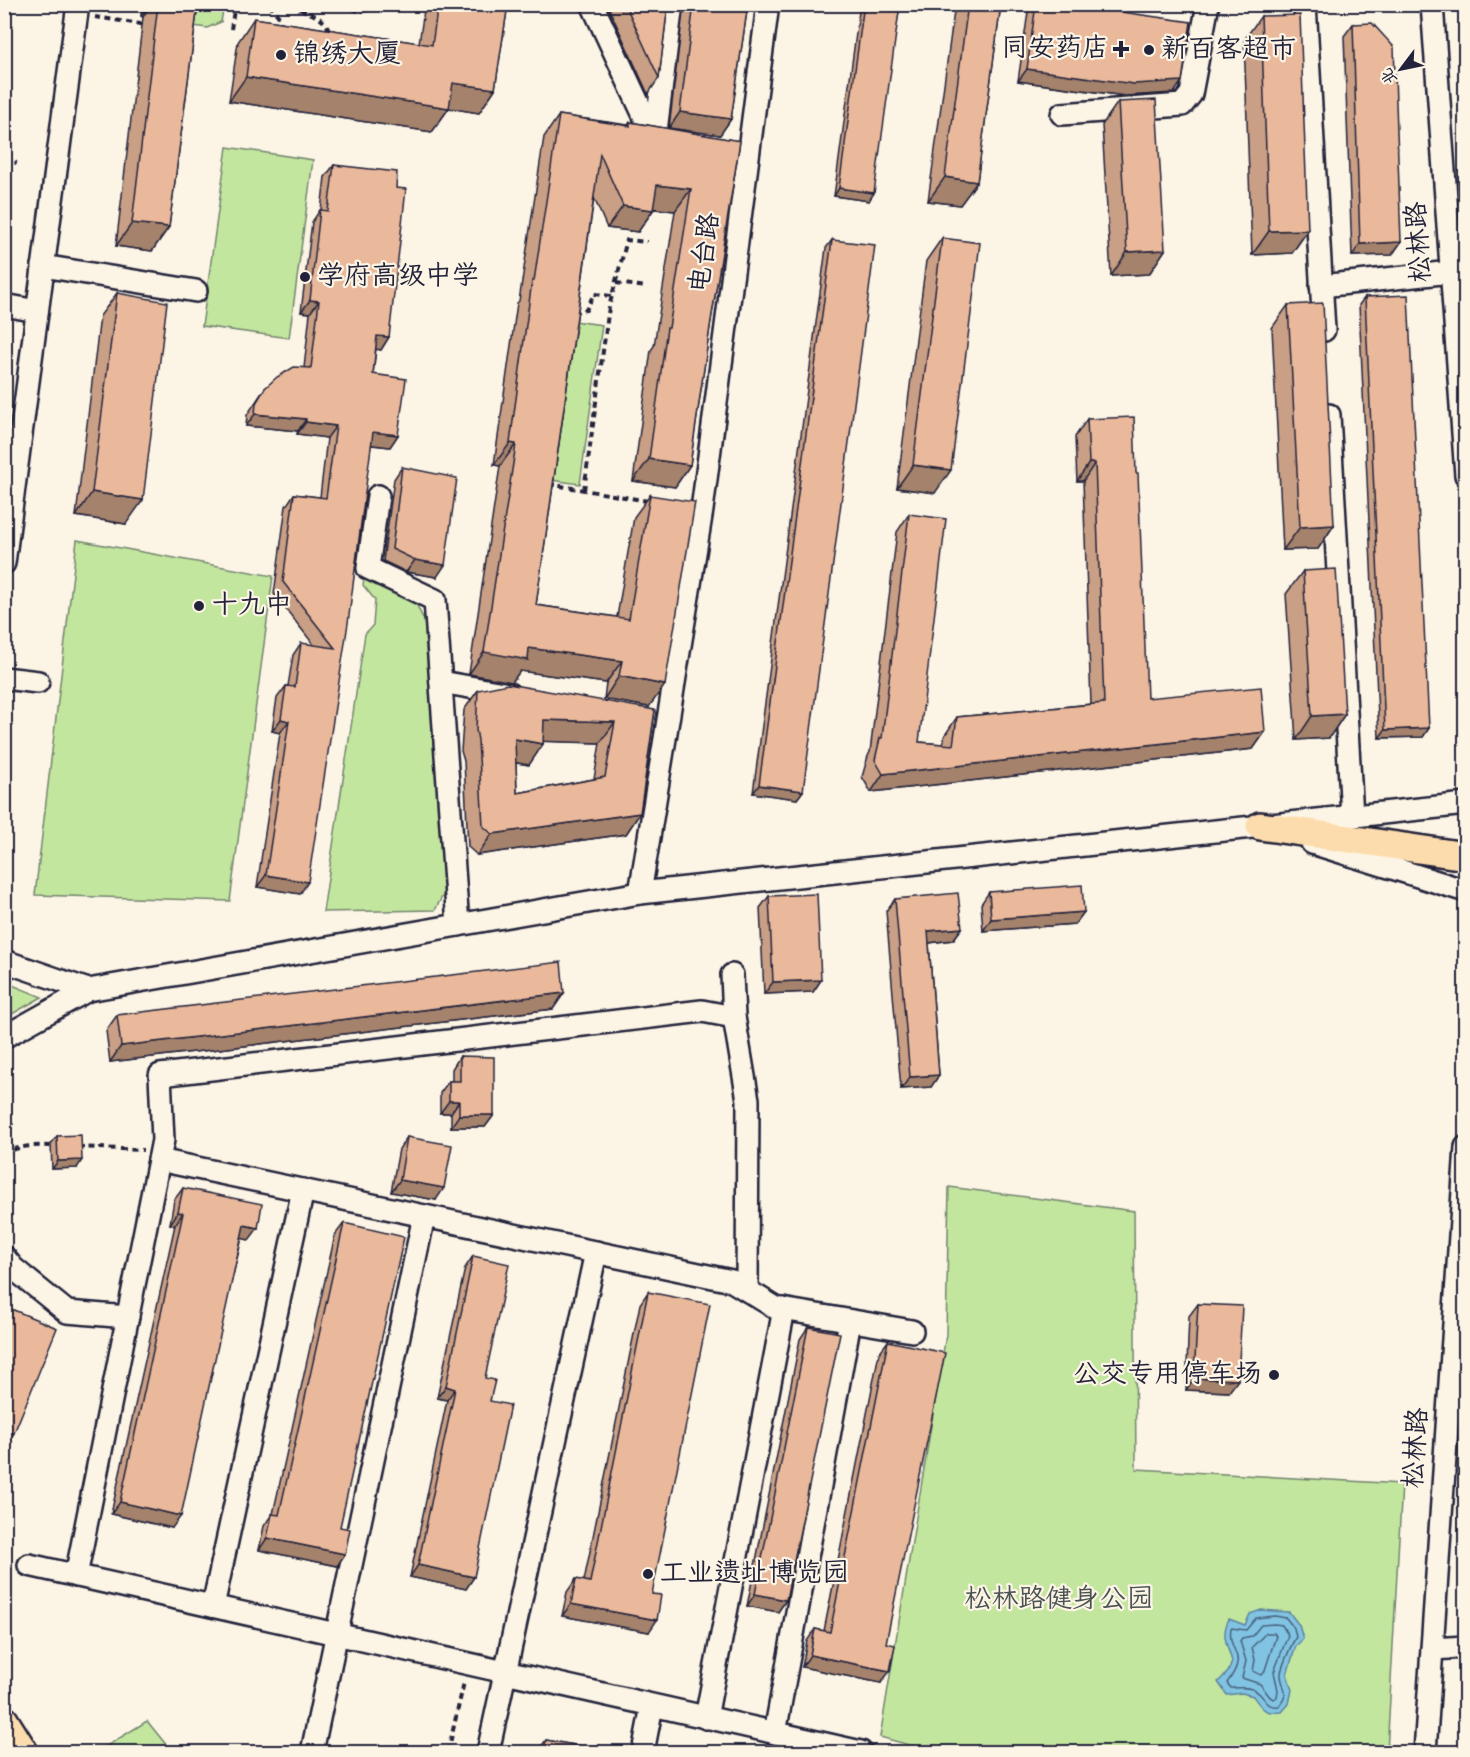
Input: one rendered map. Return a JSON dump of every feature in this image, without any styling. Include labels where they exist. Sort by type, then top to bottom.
[{"type":"main road","points":[[1260,826],[1466,856]]},
{"type":"main road","points":[[4,1720],[24,1752]]},
{"type":"street","points":[[592,4],[655,139]]},
{"type":"street","points":[[655,139],[672,4]]},
{"type":"street","name":"电台路","points":[[640,893],[702,510],[768,4]]},
{"type":"street","points":[[1062,114],[1182,105],[1191,94],[1208,4]]},
{"type":"street","points":[[1305,4],[1325,345]]},
{"type":"street","name":"松林路","points":[[1432,4],[1466,475]]},
{"type":"street","points":[[4,563],[77,9]]},
{"type":"street","points":[[655,139],[690,144]]},
{"type":"street","points":[[726,149],[749,152]]},
{"type":"street","points":[[44,266],[196,291]]},
{"type":"street","points":[[1321,286],[1451,272]]},
{"type":"street","points":[[4,305],[37,311]]},
{"type":"street","points":[[1327,392],[1352,816]]},
{"type":"street","points":[[378,496],[368,568],[435,600],[458,925]]},
{"type":"street","points":[[4,678],[38,682]]},
{"type":"street","points":[[441,682],[532,698]]},
{"type":"street","points":[[645,719],[667,723]]},
{"type":"street","points":[[4,1037],[88,990],[640,893],[1466,804]]},
{"type":"street","points":[[1260,826],[1466,891]]},
{"type":"street","points":[[4,961],[88,990]]},
{"type":"street","points":[[732,975],[734,1017],[748,1100],[747,1290]]},
{"type":"street","points":[[76,1576],[163,1140],[160,1075],[702,1011],[734,1017]]},
{"type":"street","name":"松林路","points":[[1425,1752],[1466,1147]]},
{"type":"street","points":[[160,1155],[303,1190],[732,1281],[776,1308],[912,1331]]},
{"type":"street","points":[[213,1606],[303,1190]]},
{"type":"street","points":[[312,1752],[424,1216]]},
{"type":"street","points":[[488,1752],[596,1252]]},
{"type":"street","points":[[4,1257],[13,1268],[67,1312],[128,1317]]},
{"type":"street","points":[[706,1718],[784,1309]]},
{"type":"street","points":[[775,1733],[850,1320]]},
{"type":"street","points":[[29,1565],[861,1752]]},
{"type":"street","points":[[1432,1649],[1466,1647]]},
{"type":"street","points":[[643,1752],[652,1706]]},
{"type":"path","points":[[231,29],[234,4]]},
{"type":"path","points":[[269,4],[280,18],[281,31]]},
{"type":"path","points":[[291,4],[316,15],[329,27],[331,37]]},
{"type":"path","points":[[343,4],[358,11],[374,9]]},
{"type":"path","points":[[77,9],[154,27]]},
{"type":"path","points":[[4,160],[17,163]]},
{"type":"path","points":[[584,490],[609,307],[627,240],[647,242]]},
{"type":"path","points":[[616,283],[647,287]]},
{"type":"path","points":[[574,300],[572,312],[586,309],[594,294],[612,296]]},
{"type":"path","points":[[549,472],[547,484],[657,503]]},
{"type":"path","points":[[4,1155],[10,1150],[58,1146]]},
{"type":"path","points":[[68,1147],[160,1155]]},
{"type":"path","points":[[448,1752],[469,1664]]},
{"type":"green space","points":[[184,5],[224,5],[221,22],[207,28],[181,24]]},
{"type":"green space","points":[[227,147],[313,160],[289,338],[202,326]]},
{"type":"green space","points":[[574,321],[602,325],[580,484],[551,480]]},
{"type":"green space","points":[[77,540],[273,576],[230,901],[35,895]]},
{"type":"green space","points":[[365,573],[411,593],[431,635],[451,880],[435,910],[323,912],[365,634],[373,625],[375,600],[363,585]]},
{"type":"green space","points":[[5,982],[42,997],[5,1018]]},
{"type":"green space","name":"松林路健身公园","points":[[949,1187],[1134,1211],[1136,1469],[1402,1484],[1387,1752],[935,1752],[880,1737],[946,1335]]},
{"type":"green space","points":[[147,1721],[172,1752],[97,1752]]},
{"type":"water","points":[[1261,1610],[1289,1612],[1299,1625],[1303,1639],[1296,1646],[1287,1674],[1292,1690],[1289,1704],[1282,1712],[1264,1710],[1253,1696],[1242,1693],[1227,1695],[1218,1682],[1228,1672],[1232,1662],[1225,1636],[1229,1619],[1245,1625],[1250,1614]]},
{"type":"building","points":[[158,4],[198,4],[169,227],[132,223]]},
{"type":"building","name":"锦绣大厦","points":[[438,4],[508,4],[495,89],[453,83],[449,108],[246,77],[254,18],[432,45]]},
{"type":"building","points":[[625,4],[668,4],[659,78]]},
{"type":"building","points":[[694,4],[748,4],[731,119],[680,112]]},
{"type":"building","points":[[864,4],[900,4],[874,193],[839,188]]},
{"type":"building","points":[[968,4],[1001,4],[977,182],[945,177]]},
{"type":"building","points":[[1036,4],[1066,4],[1191,22],[1182,81],[1134,84],[1027,69]]},
{"type":"building","points":[[1300,15],[1308,230],[1269,231],[1261,16]]},
{"type":"building","points":[[1372,23],[1394,47],[1401,242],[1360,244],[1353,24]]},
{"type":"building","points":[[1156,100],[1165,250],[1127,252],[1118,102]]},
{"type":"building","points":[[559,115],[630,126],[630,122],[740,141],[690,465],[649,459],[667,328],[669,328],[691,189],[657,185],[653,210],[623,206],[600,154],[536,605],[629,619],[650,495],[695,502],[665,685],[619,676],[622,661],[529,648],[528,660],[484,652],[516,444],[510,443],[532,281],[534,281]]},
{"type":"building","points":[[334,165],[397,172],[396,188],[406,189],[389,337],[377,336],[373,374],[406,379],[398,435],[373,432],[348,623],[308,882],[266,875],[289,721],[281,719],[286,686],[295,687],[301,643],[335,648],[283,582],[294,494],[326,498],[336,426],[306,422],[306,419],[255,414],[256,403],[265,388],[277,377],[294,367],[311,368],[319,301],[310,300],[320,210],[328,211]]},
{"type":"building","points":[[942,238],[980,243],[951,470],[913,465]]},
{"type":"building","points":[[832,240],[875,245],[803,791],[759,785]]},
{"type":"building","points":[[117,293],[167,302],[143,500],[92,492]]},
{"type":"building","points":[[1408,295],[1429,728],[1385,730],[1365,297]]},
{"type":"building","points":[[1323,303],[1334,525],[1300,527],[1288,305]]},
{"type":"building","points":[[1134,417],[1147,698],[1261,687],[1265,732],[883,774],[875,760],[880,738],[882,738],[909,514],[946,519],[919,742],[953,745],[957,717],[1104,703],[1095,463],[1089,463],[1087,419]]},
{"type":"building","points":[[402,467],[457,478],[445,565],[415,560],[392,549]]},
{"type":"building","points":[[1336,569],[1345,714],[1312,716],[1303,571]]},
{"type":"building","points":[[508,684],[655,710],[640,813],[492,834],[483,826],[476,730],[478,690]],"holes":[[[544,720],[615,722],[605,777],[517,793],[515,739],[543,744]]]},
{"type":"building","points":[[1082,885],[1084,912],[991,919],[989,892]]},
{"type":"building","points":[[958,893],[962,928],[928,931],[939,1075],[910,1077],[895,899]]},
{"type":"building","points":[[817,894],[821,980],[773,982],[769,896]]},
{"type":"building","points":[[561,962],[564,993],[121,1046],[117,1015]]},
{"type":"building","points":[[460,1056],[494,1057],[494,1115],[459,1115],[459,1101],[449,1101],[449,1081],[460,1081]]},
{"type":"building","points":[[4,1117],[13,1124],[4,1134]]},
{"type":"building","points":[[81,1135],[82,1160],[58,1161],[57,1136]]},
{"type":"building","points":[[407,1137],[452,1145],[444,1188],[400,1180]]},
{"type":"building","points":[[183,1188],[262,1204],[258,1228],[244,1225],[181,1516],[120,1502],[183,1213],[178,1212]]},
{"type":"building","points":[[344,1223],[404,1237],[340,1527],[350,1529],[345,1554],[267,1538],[272,1514],[279,1515]]},
{"type":"building","points":[[473,1256],[509,1264],[485,1378],[495,1380],[490,1401],[510,1405],[474,1577],[418,1565],[455,1389],[446,1386]]},
{"type":"building","points":[[648,1292],[710,1304],[652,1594],[661,1595],[657,1620],[571,1604],[576,1579],[590,1582]]},
{"type":"building","points":[[1198,1304],[1242,1306],[1238,1380],[1194,1378]]},
{"type":"building","points":[[4,1306],[57,1328],[14,1433],[4,1429]]},
{"type":"building","points":[[808,1327],[840,1333],[786,1600],[755,1594]]},
{"type":"building","points":[[888,1341],[945,1353],[886,1643],[895,1645],[890,1671],[810,1655],[815,1629],[830,1632]]},
{"type":"building","points":[[546,1740],[614,1752],[544,1752]]},
{"type":"place","name":"同安药店","points":[[1121,49]]},
{"type":"place","name":"新百客超市","points":[[1149,50]]},
{"type":"place","name":"锦绣大厦","points":[[281,55]]},
{"type":"place","name":"学府高级中学","points":[[305,277]]},
{"type":"place","name":"十九中","points":[[199,606]]},
{"type":"place","name":"公交专用停车场","points":[[1274,1375]]},
{"type":"place","name":"工业遗址博览园","points":[[648,1574]]}]
